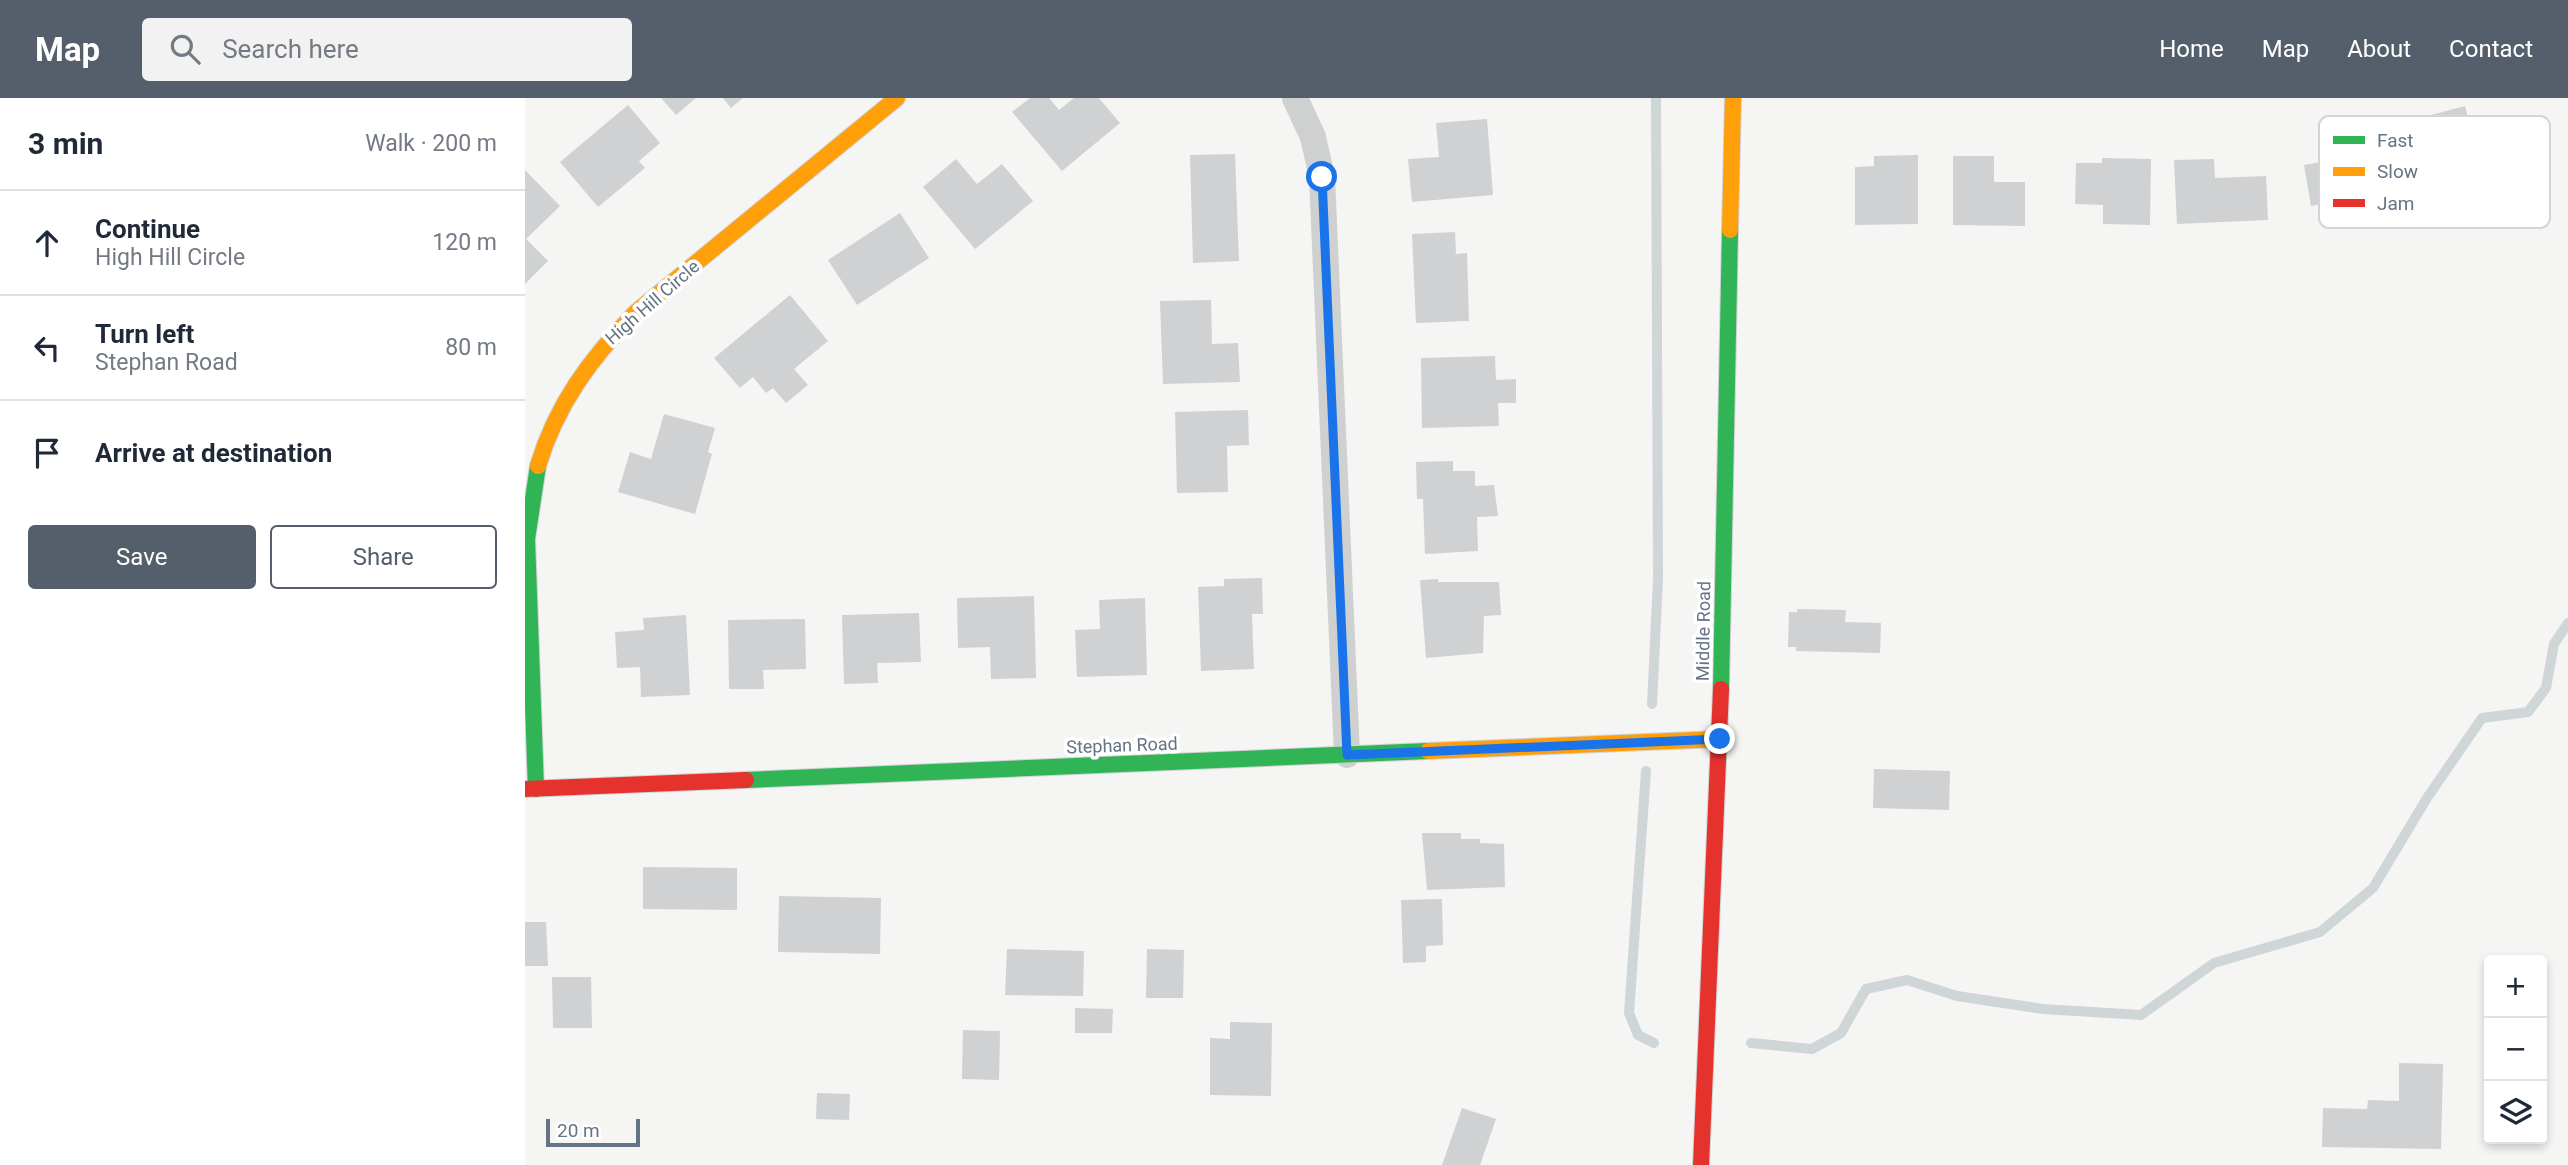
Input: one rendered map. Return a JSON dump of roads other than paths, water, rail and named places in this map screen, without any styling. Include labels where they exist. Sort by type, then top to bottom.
[{"type":"street","name":"High Hill Circle","points":[[531,789],[526,529],[533,480],[548,432],[570,388],[602,345],[635,313],[897,98]]},
{"type":"street","points":[[1295,98],[1313,137],[1322,177],[1347,755]]},
{"type":"street","name":"Middle Road","points":[[1701,1165],[1720,739],[1733,98]]},
{"type":"street","name":"Stephan Road","points":[[531,789],[1720,739]]},
{"type":"waterway","points":[[1652,704],[1658,579],[1656,98]]},
{"type":"waterway","points":[[1751,1043],[1812,1049],[1841,1033],[1866,989],[1907,980],[1957,996],[2043,1009],[2141,1015],[2214,963],[2320,932],[2373,888],[2427,798],[2482,718],[2528,712],[2546,688],[2554,644],[2568,623]]},
{"type":"waterway","points":[[1646,771],[1629,1013],[1638,1035],[1654,1043]]}]
